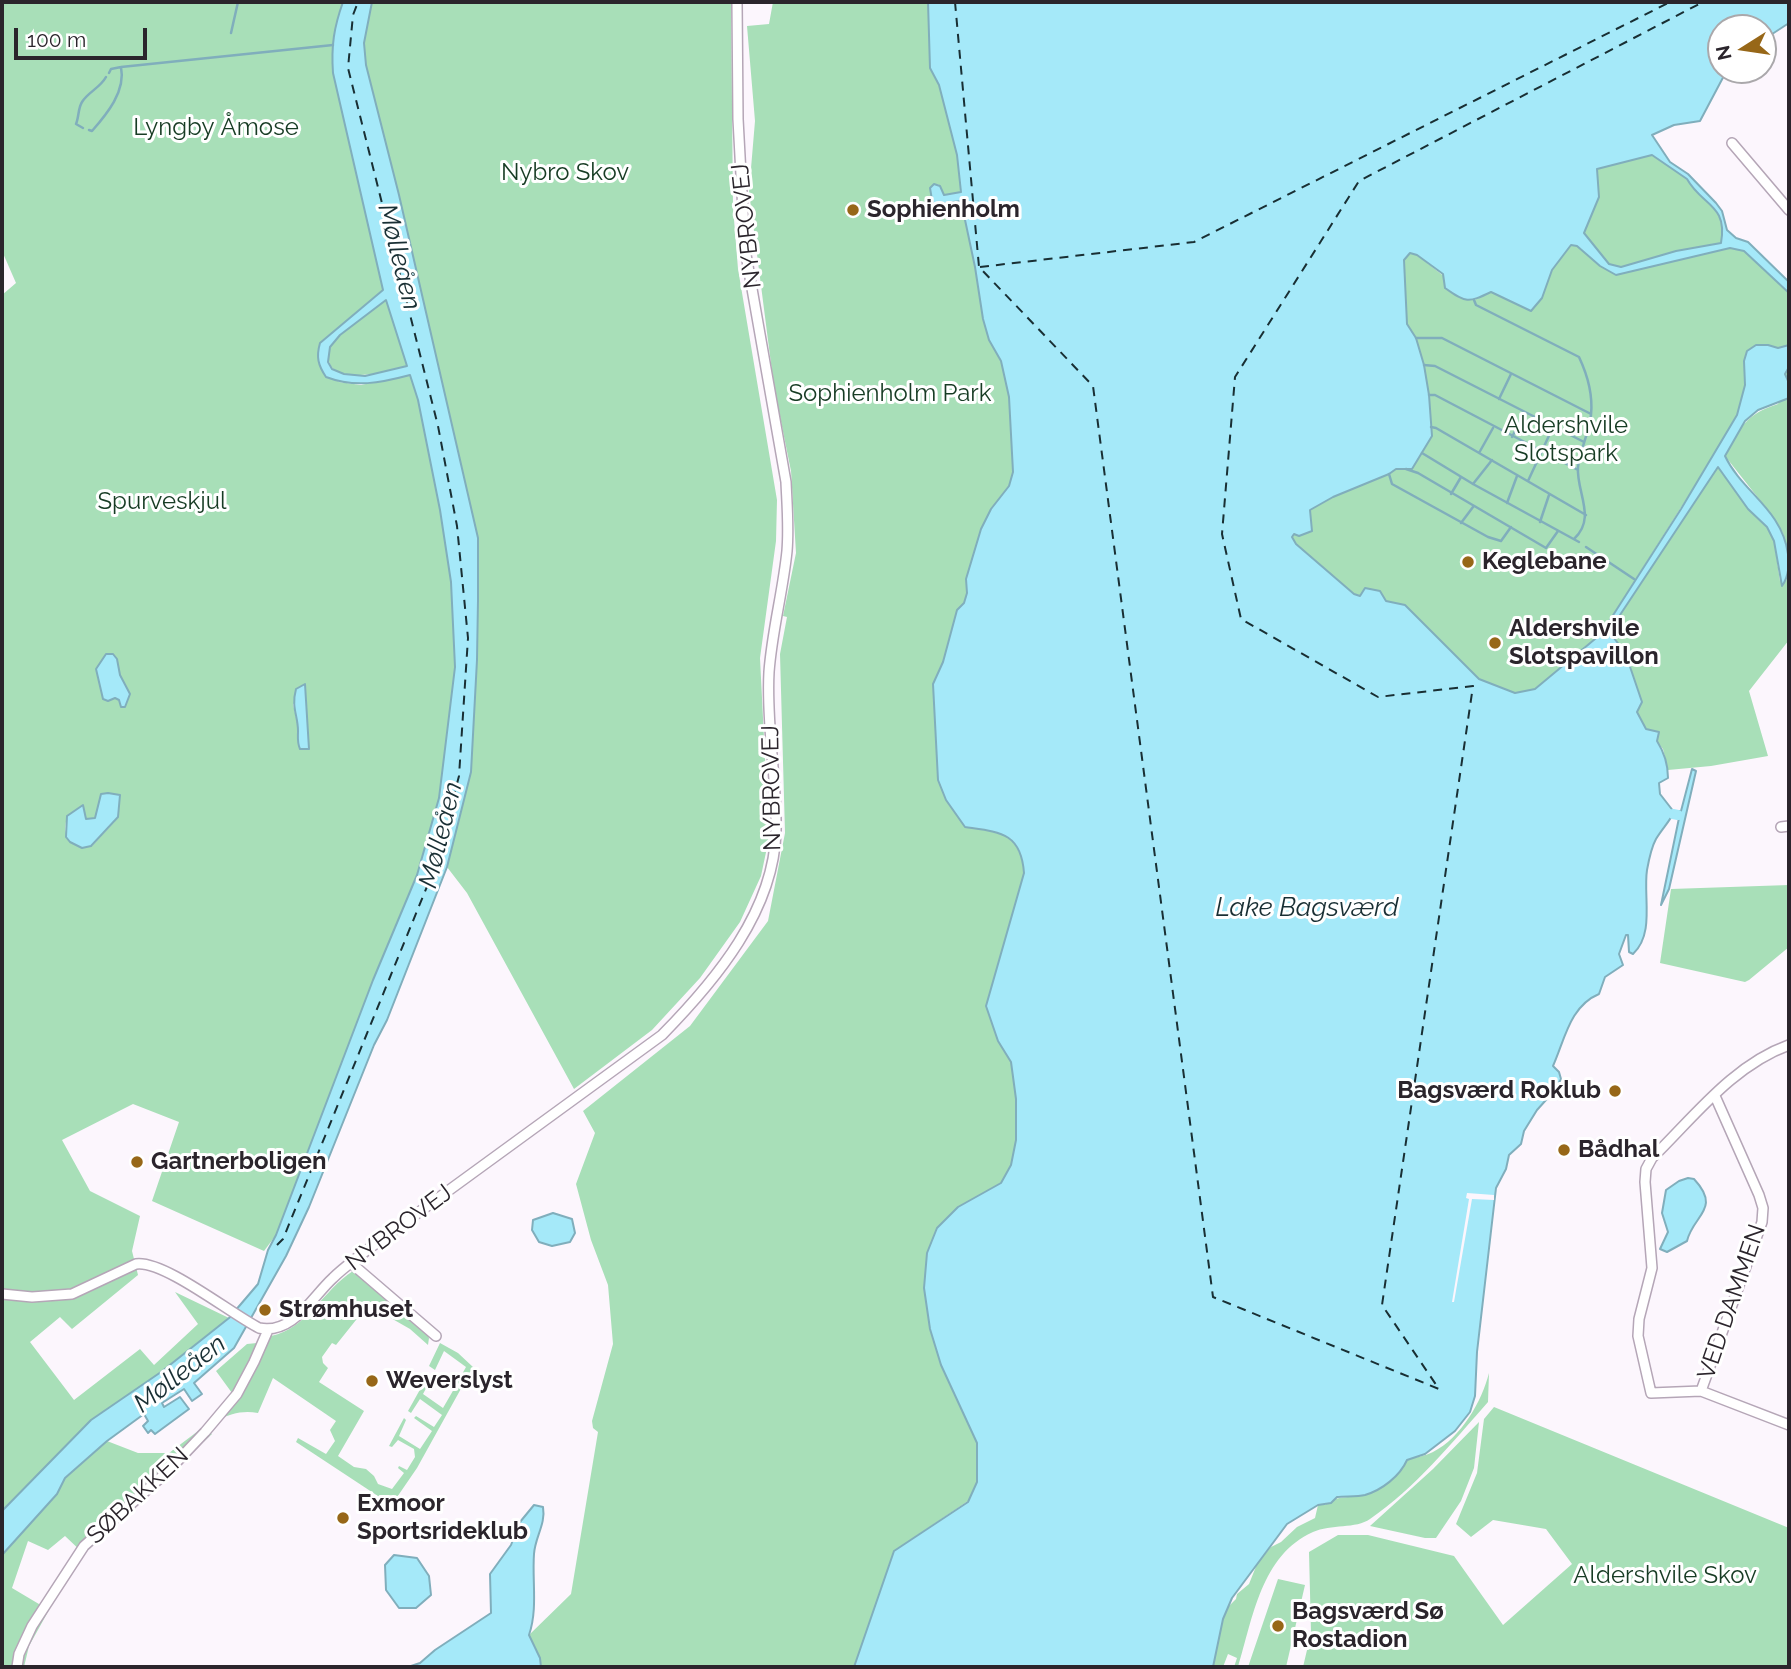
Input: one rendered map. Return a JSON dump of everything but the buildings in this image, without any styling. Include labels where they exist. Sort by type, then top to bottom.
[{"type":"street","name":"NYBROVEJ","points":[[268,1329],[288,1324],[332,1278],[351,1263],[662,1035],[728,959],[770,878],[774,863],[776,830],[769,680],[771,645],[787,551],[789,519],[786,482],[744,237],[738,119],[737,2]]},
{"type":"street","points":[[1732,143],[1789,210]]},
{"type":"street","points":[[1789,1045],[1755,1061],[1715,1096],[1653,1158],[1646,1169],[1652,1254],[1648,1286],[1639,1319],[1639,1336],[1651,1393],[1700,1391],[1789,1425]]},
{"type":"street","name":"VED DAMMEN","points":[[1700,1391],[1762,1222],[1763,1208],[1715,1096]]},
{"type":"street","points":[[2,1294],[32,1297],[72,1294],[136,1264],[145,1263],[254,1325],[268,1329]]},
{"type":"street","points":[[351,1263],[436,1336]]},
{"type":"street","name":"SØBAKKEN","points":[[17,1667],[19,1654],[32,1626],[78,1554],[168,1471],[205,1432],[236,1394],[268,1329]]},
{"type":"green space","name":"Spurveskjul","points":[[2,2],[343,2],[334,37],[333,73],[383,290],[321,342],[318,352],[339,382],[361,385],[410,375],[418,400],[440,510],[451,582],[455,667],[439,798],[417,875],[373,980],[276,1235],[264,1251],[152,1201],[179,1122],[133,1104],[62,1140],[90,1191],[140,1216],[132,1251],[138,1275],[72,1329],[60,1317],[30,1342],[74,1400],[140,1349],[154,1365],[198,1324],[175,1292],[229,1318],[161,1372],[2,1511],[2,295],[16,283],[2,251]],"holes":[[[305,697],[309,740],[298,745],[298,727],[293,704]],[[120,795],[118,818],[92,846],[70,842],[66,830],[67,816],[83,806],[86,819],[95,818],[99,801]]]},
{"type":"green space","name":"Nybro Skov","points":[[372,2],[731,2],[733,207],[738,269],[777,500],[776,541],[760,658],[769,838],[761,876],[740,922],[700,978],[652,1030],[574,1089],[467,893],[447,867],[471,772],[477,660],[478,538],[399,195],[366,65],[364,43]]},
{"type":"green space","name":"Sophienholm Park","points":[[773,2],[928,2],[930,68],[939,85],[957,155],[961,193],[944,195],[938,184],[930,188],[932,209],[941,211],[944,203],[961,201],[983,319],[989,340],[1001,361],[1009,397],[1013,472],[1009,486],[991,509],[966,579],[967,593],[964,603],[957,610],[943,662],[933,684],[965,827],[1006,836],[1018,849],[1024,873],[986,1006],[998,1041],[1011,1062],[1016,1099],[1016,1140],[1011,1165],[1001,1183],[958,1207],[924,1288],[930,1329],[941,1365],[977,1443],[977,1482],[968,1501],[894,1551],[854,1667],[541,1667],[540,1658],[529,1635],[571,1594],[598,1432],[593,1428],[592,1421],[613,1344],[608,1285],[591,1240],[576,1184],[595,1133],[583,1111],[690,1026],[768,921],[785,833],[780,654],[787,617],[783,616],[796,553],[791,471],[774,387],[749,192],[755,121],[747,26],[769,24]]},
{"type":"green space","points":[[1652,155],[1687,179],[1713,207],[1721,221],[1721,244],[1621,268],[1609,264],[1584,233],[1599,197],[1597,169]]},
{"type":"green space","name":"Aldershvile Slotspark","points":[[1570,245],[1577,246],[1600,266],[1616,275],[1730,248],[1744,251],[1789,293],[1789,345],[1778,348],[1768,345],[1744,361],[1745,385],[1730,430],[1601,634],[1535,689],[1515,693],[1479,679],[1405,605],[1354,594],[1296,544],[1292,537],[1310,514],[1310,510],[1396,469],[1412,469],[1432,436],[1424,365],[1416,338],[1407,324],[1404,259],[1410,253],[1417,255],[1474,300],[1491,292],[1530,311],[1542,298],[1552,270]]},
{"type":"green space","points":[[386,300],[407,366],[386,372],[357,375],[334,370],[329,362],[333,343],[355,322]]},
{"type":"green space","points":[[1789,367],[1789,383],[1785,374]]},
{"type":"green space","points":[[1789,383],[1789,566],[1783,533],[1725,456],[1745,423],[1758,412],[1778,404]]},
{"type":"green space","points":[[1718,466],[1748,509],[1767,527],[1774,541],[1780,581],[1786,581],[1789,569],[1789,640],[1749,691],[1768,756],[1668,770],[1663,749],[1646,729],[1637,712],[1642,702],[1625,652],[1613,637],[1614,624]]},
{"type":"green space","points":[[1789,885],[1789,947],[1749,980],[1745,982],[1660,963],[1671,889]]},
{"type":"green space","points":[[353,1271],[426,1332],[429,1338],[428,1345],[410,1329],[368,1305],[336,1345],[332,1343],[322,1357],[328,1368],[319,1382],[364,1411],[338,1456],[354,1467],[366,1469],[378,1484],[392,1489],[404,1473],[399,1466],[407,1470],[415,1457],[414,1449],[398,1440],[392,1447],[389,1446],[404,1418],[406,1420],[399,1436],[420,1449],[432,1431],[414,1418],[416,1416],[434,1427],[442,1415],[420,1399],[411,1413],[408,1411],[427,1377],[431,1379],[423,1394],[443,1408],[454,1389],[438,1376],[456,1385],[466,1367],[444,1351],[435,1370],[429,1366],[440,1343],[458,1353],[473,1367],[417,1468],[393,1503],[387,1502],[296,1442],[298,1438],[326,1454],[335,1441],[330,1430],[336,1421],[273,1378],[258,1413],[237,1413],[217,1420],[241,1393],[271,1336],[295,1325]]},
{"type":"green space","points":[[257,1343],[236,1391],[232,1393],[216,1371],[247,1344]]},
{"type":"green space","points":[[1489,1373],[1488,1402],[1432,1464],[1387,1507],[1364,1522],[1313,1532],[1295,1542],[1281,1556],[1262,1590],[1238,1667],[1234,1667],[1237,1658],[1228,1654],[1223,1667],[1213,1667],[1228,1607],[1237,1594],[1249,1584],[1257,1564],[1271,1547],[1281,1542],[1297,1527],[1315,1518],[1318,1505],[1376,1490],[1395,1477],[1407,1460],[1443,1446],[1453,1438],[1476,1407]]},
{"type":"green space","name":"Aldershvile Skov","points":[[1494,1407],[1789,1528],[1789,1667],[1303,1667],[1311,1633],[1309,1552],[1338,1535],[1368,1535],[1454,1556],[1503,1625],[1572,1564],[1546,1529],[1493,1520],[1471,1537],[1456,1524],[1477,1473],[1484,1419]]},
{"type":"green space","points":[[1479,1422],[1474,1468],[1461,1501],[1436,1538],[1370,1526],[1433,1469]]},
{"type":"green space","points":[[202,1428],[212,1434],[84,1554],[65,1536],[48,1550],[28,1541],[12,1588],[49,1610],[29,1646],[24,1667],[2,1667],[2,1555],[57,1494],[65,1478],[107,1441],[138,1453],[169,1453]]},
{"type":"green space","name":"Bagsværd Sø Rostadion","points":[[1278,1579],[1305,1585],[1286,1667],[1248,1667]]},
{"type":"water","name":"Mølleåen","points":[[343,2],[372,2],[364,43],[366,65],[399,195],[478,538],[477,660],[471,772],[447,867],[387,1020],[374,1045],[309,1207],[286,1256],[234,1348],[194,1383],[202,1394],[192,1401],[184,1389],[162,1403],[164,1407],[180,1397],[189,1409],[155,1434],[151,1430],[148,1433],[143,1426],[148,1421],[144,1414],[107,1441],[65,1478],[57,1494],[2,1555],[2,1511],[91,1420],[161,1372],[229,1318],[258,1284],[268,1250],[373,980],[417,875],[439,798],[455,667],[451,582],[418,400],[410,375],[378,382],[347,382],[326,377],[318,361],[320,343],[383,290],[333,73],[335,28]],"holes":[[[386,300],[407,366],[365,376],[344,374],[332,369],[328,362],[330,347],[340,335]]]},
{"type":"water","name":"Lake Bagsværd","points":[[928,2],[1789,2],[1789,23],[1777,31],[1777,14],[1707,14],[1707,84],[1720,84],[1700,121],[1674,125],[1652,135],[1670,162],[1688,174],[1716,203],[1722,211],[1727,230],[1736,238],[1748,242],[1789,282],[1789,293],[1744,251],[1730,248],[1616,275],[1600,266],[1577,246],[1571,245],[1552,270],[1542,298],[1531,311],[1491,292],[1472,300],[1463,299],[1445,288],[1443,274],[1410,253],[1404,260],[1407,324],[1416,338],[1424,365],[1432,436],[1412,469],[1396,469],[1310,510],[1312,531],[1299,536],[1294,534],[1292,537],[1296,544],[1354,594],[1360,596],[1365,588],[1380,591],[1386,601],[1405,605],[1479,679],[1515,693],[1535,689],[1601,634],[1681,509],[1737,415],[1745,385],[1744,361],[1747,351],[1756,345],[1778,348],[1789,345],[1789,367],[1785,374],[1789,383],[1789,398],[1758,410],[1745,421],[1725,456],[1732,469],[1770,513],[1784,538],[1788,567],[1782,586],[1774,541],[1767,527],[1748,509],[1718,467],[1614,624],[1613,637],[1625,652],[1642,702],[1637,712],[1646,729],[1659,732],[1657,741],[1665,759],[1668,778],[1659,783],[1660,794],[1674,812],[1656,839],[1650,854],[1646,880],[1646,925],[1640,946],[1633,954],[1629,952],[1626,935],[1619,954],[1623,965],[1605,977],[1599,994],[1589,999],[1575,1015],[1553,1066],[1561,1079],[1524,1131],[1521,1144],[1509,1155],[1506,1169],[1496,1188],[1477,1352],[1475,1396],[1470,1412],[1455,1431],[1425,1454],[1407,1460],[1400,1472],[1384,1486],[1365,1495],[1337,1497],[1331,1503],[1318,1505],[1287,1524],[1232,1598],[1223,1619],[1213,1667],[854,1667],[894,1551],[968,1502],[977,1482],[977,1443],[941,1365],[930,1329],[924,1288],[927,1253],[937,1228],[958,1207],[1001,1183],[1011,1165],[1016,1140],[1016,1099],[1011,1062],[998,1041],[986,1006],[1024,873],[1022,859],[1018,849],[1006,836],[965,827],[946,800],[938,780],[933,684],[943,662],[957,610],[964,603],[967,593],[966,579],[981,529],[991,509],[1009,486],[1013,472],[1009,397],[1001,361],[989,340],[983,319],[961,201],[945,203],[938,214],[934,212],[930,188],[934,184],[940,186],[944,195],[961,192],[957,155],[939,85],[930,68]],"holes":[[[1652,155],[1687,179],[1712,206],[1721,220],[1721,243],[1676,251],[1621,267],[1609,264],[1584,233],[1599,197],[1597,169]]]},
{"type":"water","points":[[106,654],[113,654],[117,659],[120,675],[130,694],[125,707],[121,707],[119,700],[115,698],[108,701],[103,699],[96,669]]},
{"type":"water","points":[[305,684],[309,749],[300,749],[294,701],[296,689]]},
{"type":"water","points":[[1692,769],[1696,771],[1669,889],[1661,905],[1679,818],[1678,811],[1681,811]]},
{"type":"water","points":[[101,794],[120,795],[118,817],[91,846],[82,848],[70,842],[66,837],[67,816],[83,805],[86,819],[95,818]]},
{"type":"water","points":[[1688,1178],[1694,1179],[1702,1189],[1706,1205],[1687,1241],[1667,1252],[1660,1249],[1668,1232],[1662,1213],[1666,1190]]},
{"type":"water","points":[[553,1213],[572,1219],[575,1233],[570,1242],[552,1246],[539,1242],[532,1230],[533,1220]]},
{"type":"water","points":[[534,1505],[543,1507],[544,1513],[534,1554],[534,1605],[529,1635],[540,1658],[541,1667],[408,1667],[420,1663],[491,1613],[490,1574],[511,1545],[520,1522]]},
{"type":"water","points":[[394,1555],[417,1558],[429,1576],[431,1595],[416,1608],[399,1608],[386,1590],[385,1565]]},
{"type":"pier","points":[[1467,1193],[1494,1195],[1494,1200],[1472,1199],[1452,1302],[1469,1199],[1466,1198]]},
{"type":"waterway","points":[[231,33],[238,2]]},
{"type":"waterway","points":[[109,73],[111,69],[121,67],[333,45]]},
{"type":"waterway","points":[[89,130],[92,131],[114,102],[121,85],[121,67]]},
{"type":"waterway","points":[[83,128],[76,124],[81,104],[106,77]]},
{"type":"waterway","points":[[1474,300],[1476,305],[1579,357],[1582,364],[1589,385],[1591,408],[1578,467],[1584,522],[1574,539]]},
{"type":"waterway","points":[[1416,338],[1442,338],[1591,414]]},
{"type":"waterway","points":[[1424,365],[1435,366],[1584,442]]},
{"type":"waterway","points":[[1499,399],[1511,374]]},
{"type":"waterway","points":[[1429,395],[1435,395],[1578,470]]},
{"type":"waterway","points":[[1512,437],[1525,412]]},
{"type":"waterway","points":[[1431,427],[1586,515]]},
{"type":"waterway","points":[[1528,481],[1553,427]]},
{"type":"waterway","points":[[1479,453],[1493,428]]},
{"type":"waterway","points":[[1422,453],[1579,542]]},
{"type":"waterway","points":[[1473,484],[1492,460]]},
{"type":"waterway","points":[[1406,469],[1418,473],[1546,548],[1558,531]]},
{"type":"waterway","points":[[1389,474],[1392,484],[1488,537],[1501,541],[1511,527]]},
{"type":"waterway","points":[[1507,503],[1517,476]]},
{"type":"waterway","points":[[1451,494],[1461,477]]},
{"type":"waterway","points":[[1540,522],[1549,495]]},
{"type":"waterway","points":[[1461,523],[1473,507]]},
{"type":"waterway","points":[[1586,547],[1634,579]]},
{"type":"waterway","points":[[1673,814],[1678,815]]},
{"type":"ferry route","points":[[277,1245],[283,1239],[435,867],[459,776],[468,638],[457,526],[438,426],[348,68],[353,15],[358,2]]},
{"type":"ferry route","points":[[955,2],[979,267],[1093,386],[1213,1297],[1439,1389],[1382,1305],[1473,686],[1378,697],[1241,619],[1222,534],[1235,377],[1359,181],[1703,2]]},
{"type":"ferry route","points":[[980,267],[1194,242],[1670,2]]},
{"type":"place","name":"Sophienholm","points":[[853,210]]},
{"type":"place","name":"Keglebane","points":[[1468,562]]},
{"type":"place","name":"Aldershvile Slotspavillon","points":[[1495,643]]},
{"type":"place","name":"Bagsværd Roklub","points":[[1615,1091]]},
{"type":"place","name":"Bådhal","points":[[1564,1150]]},
{"type":"place","name":"Gartnerboligen","points":[[137,1162]]},
{"type":"place","name":"Strømhuset","points":[[265,1310]]},
{"type":"place","name":"Weverslyst","points":[[372,1381]]},
{"type":"place","name":"Exmoor Sportsrideklub","points":[[343,1518]]},
{"type":"place","name":"Bagsværd Sø Rostadion","points":[[1278,1626]]},
{"type":"park label","name":"Lyngby Åmose","points":[[216,128]]}]
